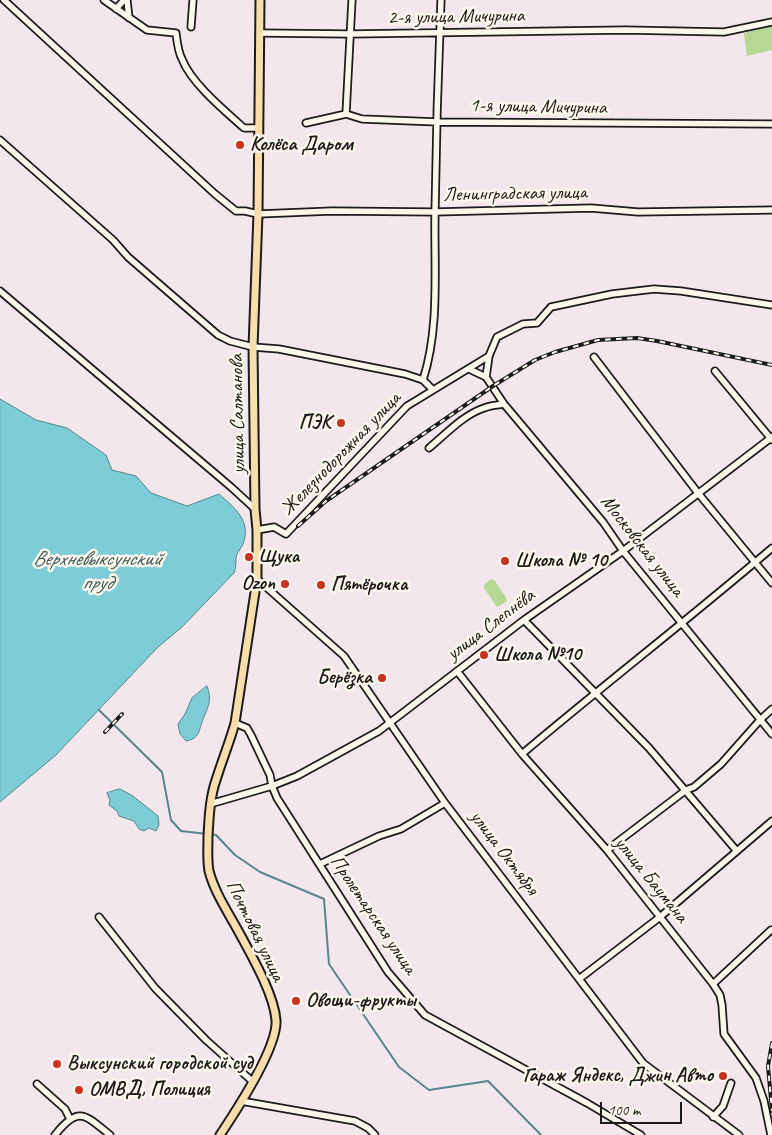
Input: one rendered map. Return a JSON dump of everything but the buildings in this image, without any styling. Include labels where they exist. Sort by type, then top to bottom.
[{"type":"main road","name":"улица Салтанова","points":[[209,823],[210,804],[216,777],[229,746],[235,723],[257,579],[253,347],[258,214],[260,0]]},
{"type":"main road","name":"Почтовая улица","points":[[209,823],[209,872],[265,985],[276,1018],[273,1041],[242,1101],[220,1135]]},
{"type":"street","name":"Ленинградская улица","points":[[4,0],[215,194],[236,211],[245,210],[258,214],[332,211],[435,212],[591,208],[638,212],[772,210]]},
{"type":"street","points":[[104,0],[147,30],[176,33],[182,59],[193,78],[244,128],[258,128]]},
{"type":"street","points":[[116,9],[126,0]]},
{"type":"street","points":[[126,0],[129,18]]},
{"type":"street","points":[[191,27],[193,0]]},
{"type":"street","points":[[346,114],[352,0]]},
{"type":"street","points":[[423,380],[429,362],[434,316],[441,0]]},
{"type":"street","name":"2-я улица Мичурина","points":[[260,33],[440,34],[625,30],[724,32],[772,22]]},
{"type":"street","name":"1-я улица Мичурина","points":[[306,123],[346,114],[362,120],[438,122],[772,124]]},
{"type":"street","points":[[0,140],[113,240],[128,257],[218,335],[230,341],[253,347],[279,349],[405,374],[423,380],[433,390]]},
{"type":"street","name":"Железнодорожная улица","points":[[257,530],[274,527],[286,534],[407,406],[489,356],[497,337],[523,324],[537,323],[551,307],[612,294],[654,289],[667,289],[772,305]]},
{"type":"street","points":[[0,291],[255,509]]},
{"type":"street","points":[[469,369],[486,377],[489,356]]},
{"type":"street","points":[[594,357],[698,493],[772,583]]},
{"type":"street","points":[[715,371],[771,438]]},
{"type":"street","name":"Московская улица","points":[[486,377],[504,404],[591,508],[623,551],[772,734]]},
{"type":"street","points":[[429,448],[478,410],[504,404]]},
{"type":"street","name":"улица Слепнёва","points":[[210,804],[272,786],[297,776],[389,724],[524,620],[623,551],[771,438]]},
{"type":"street","points":[[522,754],[772,548]]},
{"type":"street","name":"улица Октября","points":[[257,579],[344,656],[445,803],[643,1063],[739,1135]]},
{"type":"street","points":[[524,620],[649,748],[736,850]]},
{"type":"street","name":"улица Баумана","points":[[457,671],[522,754],[606,850],[713,984],[720,995],[724,1034],[756,1078],[764,1102],[770,1135]]},
{"type":"street","points":[[606,850],[686,790],[694,787],[721,764],[772,709]]},
{"type":"street","name":"Пролетарская улица","points":[[235,723],[247,728],[251,734],[270,775],[272,786],[285,812],[292,819],[388,972],[425,1015],[588,1103],[641,1135]]},
{"type":"street","points":[[320,864],[379,836],[401,829],[445,803]]},
{"type":"street","points":[[579,979],[660,917],[772,821]]},
{"type":"street","points":[[99,917],[155,988],[206,1040],[252,1081]]},
{"type":"street","points":[[713,984],[771,930]]},
{"type":"street","points":[[713,1117],[723,1106],[731,1083]]},
{"type":"street","points":[[36,1084],[65,1109],[70,1118]]},
{"type":"street","points":[[242,1101],[355,1121],[368,1128],[375,1135]]},
{"type":"street","points":[[55,1135],[70,1118],[75,1116],[85,1116],[110,1135]]},
{"type":"green space","points":[[772,26],[772,50],[747,56],[744,34],[754,29]]},
{"type":"green space","points":[[491,579],[495,581],[507,599],[506,602],[497,607],[484,588],[484,585]]},
{"type":"water","name":"Верхневыксунский пруд","points":[[0,399],[36,420],[67,428],[106,455],[112,470],[136,476],[151,493],[187,506],[219,494],[240,515],[245,528],[245,536],[243,545],[237,554],[234,573],[182,627],[157,648],[56,755],[0,802]]},
{"type":"water","points":[[207,686],[209,702],[199,732],[194,738],[186,741],[180,734],[178,724],[192,698]]},
{"type":"water","points":[[120,789],[133,796],[158,816],[159,825],[156,831],[149,828],[144,831],[139,829],[134,821],[119,816],[117,811],[109,805],[110,800],[107,793]]},
{"type":"waterway","points":[[99,710],[162,772],[171,820],[181,831],[216,835],[235,855],[260,872],[324,899],[329,964],[399,1067],[429,1090],[488,1081],[541,1135]]},
{"type":"railway","points":[[298,526],[326,501],[493,386],[535,360],[555,352],[598,340],[637,338],[772,365]]},
{"type":"railway","points":[[105,732],[122,714]]},
{"type":"railway","points":[[772,1043],[768,1066],[772,1111]]},
{"type":"place","name":"Колёса Даром","points":[[240,145]]},
{"type":"place","name":"ПЭК","points":[[341,423]]},
{"type":"place","name":"Щука","points":[[249,557]]},
{"type":"place","name":"Школа № 10","points":[[505,561]]},
{"type":"place","name":"Ozon","points":[[285,584]]},
{"type":"place","name":"Пятёрочка","points":[[321,585]]},
{"type":"place","name":"Школа №10","points":[[484,655]]},
{"type":"place","name":"Берёзка","points":[[382,678]]},
{"type":"place","name":"Овощи-фрукты","points":[[296,1001]]},
{"type":"place","name":"Выксунский городской суд","points":[[57,1064]]},
{"type":"place","name":"Гараж Яндекс, Джин Авто","points":[[723,1076]]},
{"type":"place","name":"ОМВД, Полиция","points":[[79,1090]]}]
